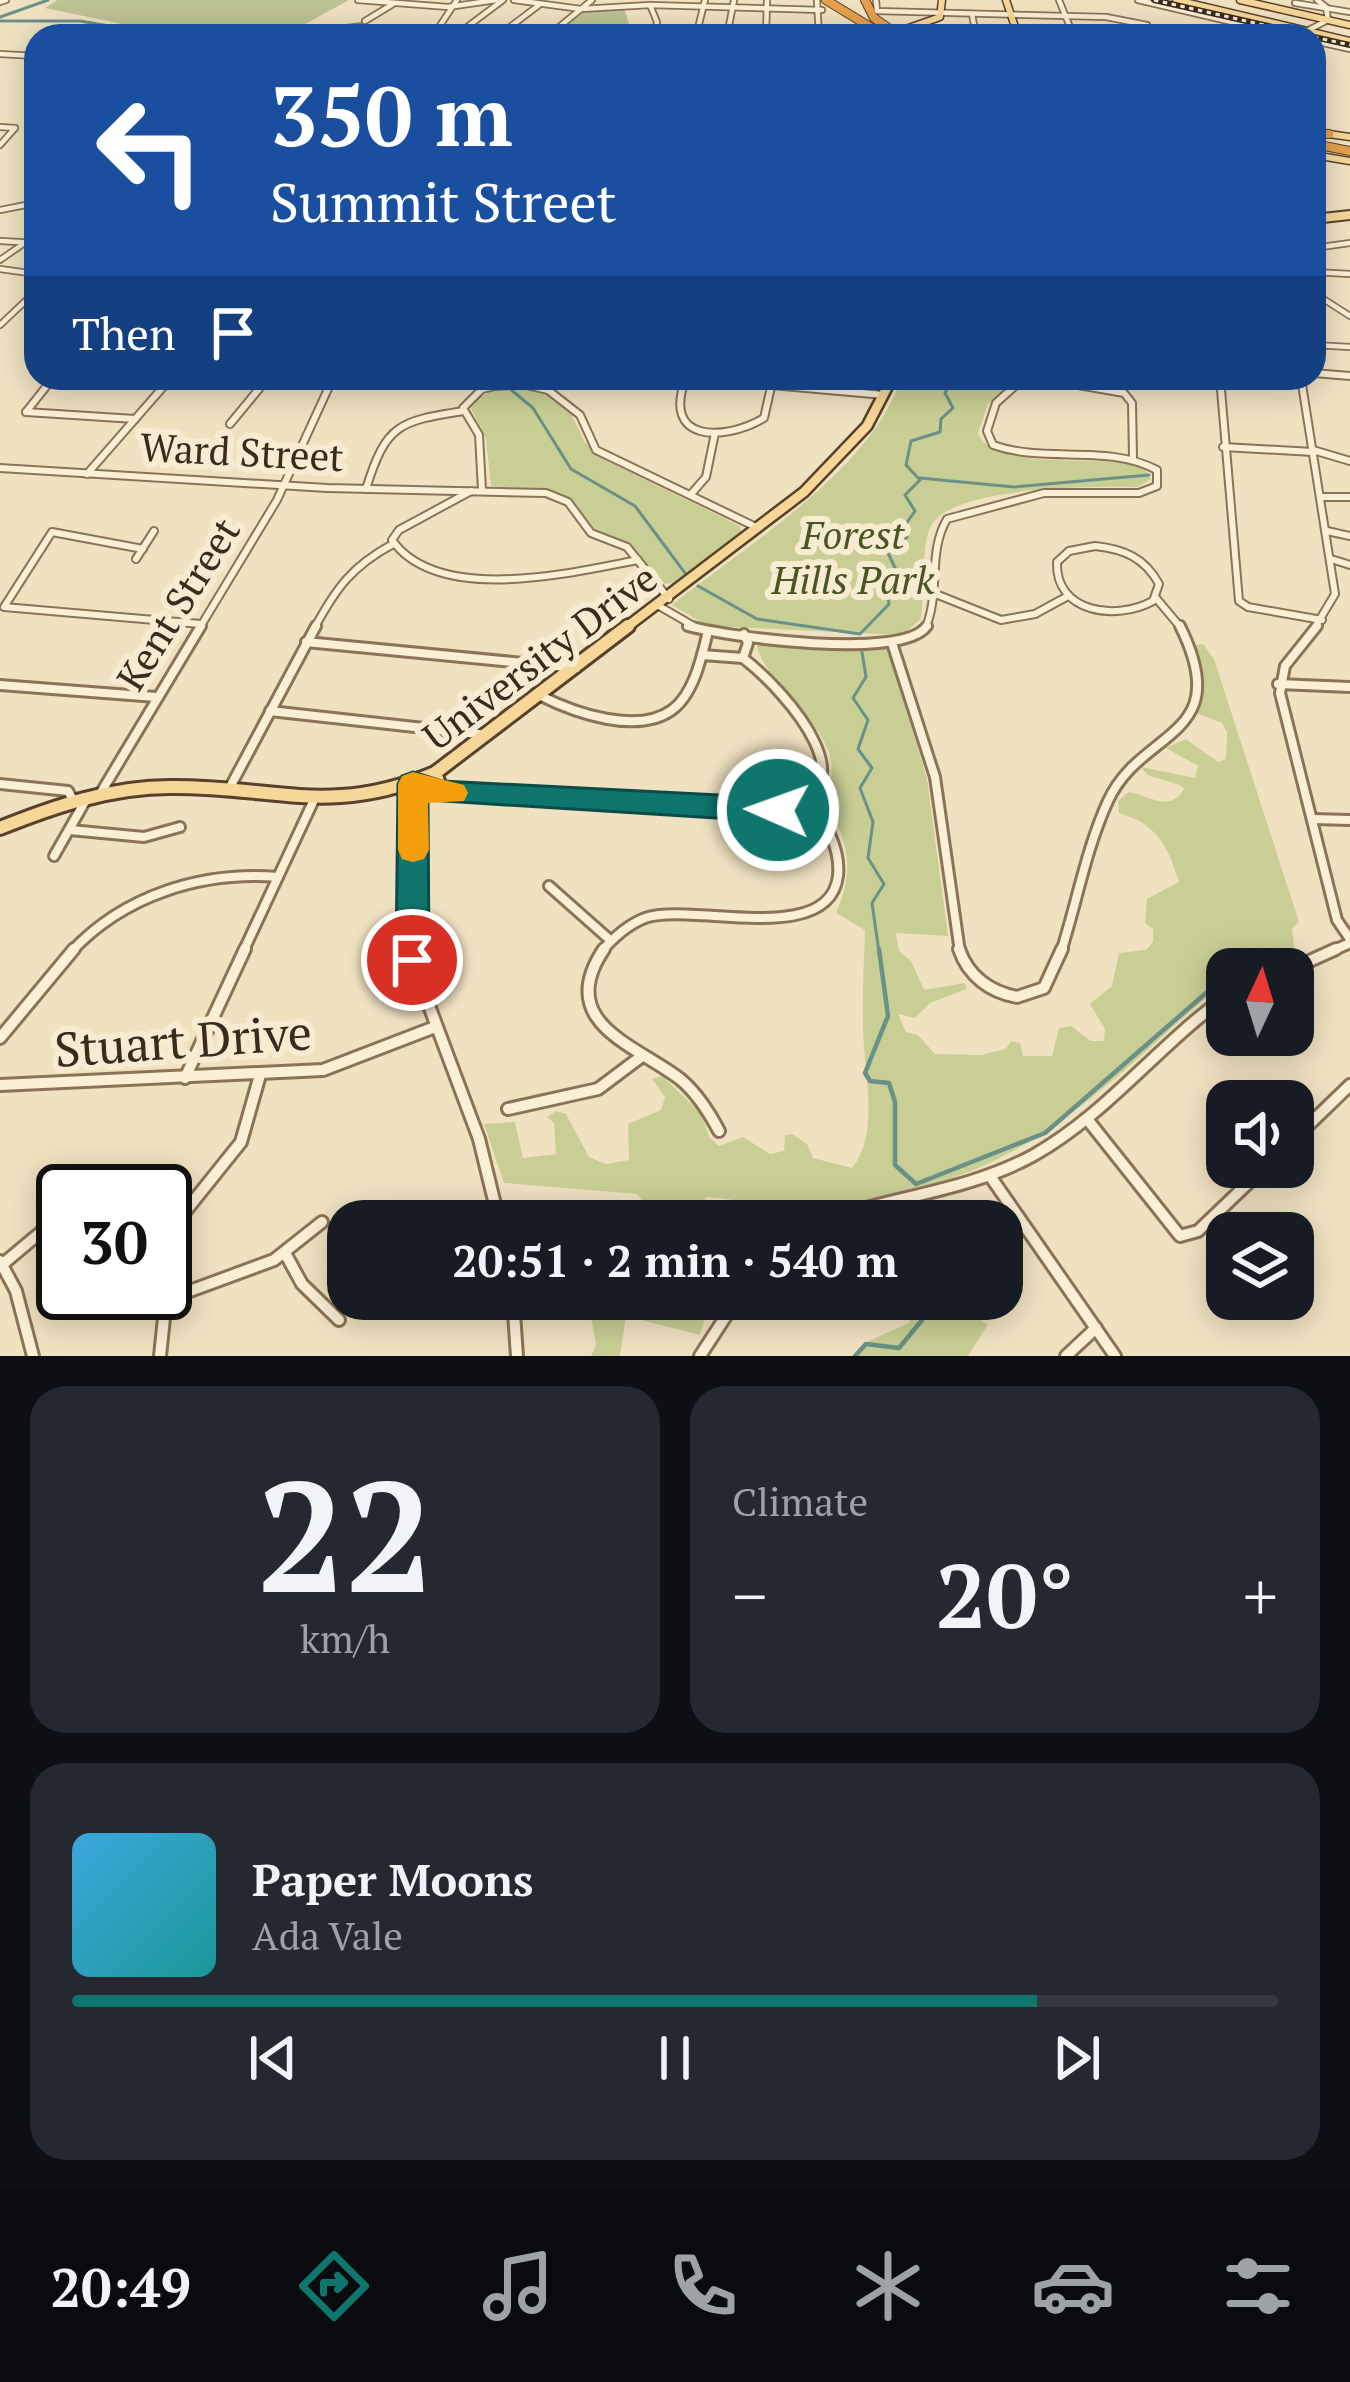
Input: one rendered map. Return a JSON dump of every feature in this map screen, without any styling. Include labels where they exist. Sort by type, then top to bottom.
[{"type":"highway","points":[[821,0],[866,24]]},
{"type":"highway","points":[[856,0],[865,19],[874,24]]},
{"type":"highway","points":[[1326,135],[1330,134]]},
{"type":"main road","points":[[919,24],[943,14],[942,0]]},
{"type":"main road","points":[[1006,0],[1014,24]]},
{"type":"main road","points":[[1176,0],[1278,24]]},
{"type":"main road","points":[[1240,0],[1295,5],[1350,25]]},
{"type":"main road","points":[[1330,134],[1348,141]]},
{"type":"main road","name":"University Drive","points":[[0,828],[73,800],[169,787],[313,802],[359,798],[413,784],[489,735],[759,529],[847,451],[886,390]]},
{"type":"main road","points":[[435,773],[442,792]]},
{"type":"street","points":[[358,0],[500,0]]},
{"type":"street","points":[[470,24],[500,0]]},
{"type":"street","points":[[514,0],[581,9],[704,3],[820,10]]},
{"type":"street","points":[[563,24],[592,0]]},
{"type":"street","points":[[766,24],[767,0]]},
{"type":"street","points":[[819,24],[821,0]]},
{"type":"street","points":[[876,0],[877,11],[1066,16],[1138,24]]},
{"type":"street","points":[[1059,0],[1069,24]]},
{"type":"street","points":[[1138,0],[1242,24]]},
{"type":"street","points":[[1317,0],[1326,7],[1328,20],[1323,24]]},
{"type":"street","points":[[365,21],[397,1]]},
{"type":"street","points":[[514,24],[542,2]]},
{"type":"street","points":[[650,5],[657,24]]},
{"type":"street","points":[[1295,5],[1350,12]]},
{"type":"street","points":[[972,14],[974,24]]},
{"type":"street","points":[[0,128],[15,128],[0,145]]},
{"type":"street","points":[[0,264],[24,243]]},
{"type":"street","points":[[0,325],[24,302]]},
{"type":"street","points":[[43,390],[26,412],[135,419]]},
{"type":"street","points":[[87,474],[160,390]]},
{"type":"street","points":[[230,424],[258,390]]},
{"type":"street","name":"Kent Street","points":[[53,856],[285,486],[328,390]]},
{"type":"street","points":[[366,489],[381,439],[390,429],[410,420],[464,411],[480,390]]},
{"type":"street","points":[[537,390],[558,396],[580,415],[596,449],[759,529]]},
{"type":"street","points":[[684,390],[679,413],[690,425],[715,433],[736,432],[760,422],[769,390]]},
{"type":"street","points":[[393,544],[414,566],[460,577],[515,578],[640,560],[664,603],[688,626],[892,642],[922,633],[933,592],[938,538],[947,519],[1044,493],[1139,493],[1159,483],[1156,470],[1133,458],[1012,452],[993,445],[987,431],[993,408],[1012,390]]},
{"type":"street","points":[[1114,390],[1130,399],[1133,458]]},
{"type":"street","points":[[1220,390],[1239,601],[1248,607],[1322,620]]},
{"type":"street","points":[[1303,390],[1335,594],[1322,620],[1298,646],[1279,684],[1337,920],[1350,941],[1314,958]]},
{"type":"street","points":[[228,791],[348,572],[393,544],[395,534],[410,521],[477,490],[479,435],[464,411]]},
{"type":"street","points":[[692,493],[706,477],[715,433]]},
{"type":"street","points":[[1222,447],[1313,451],[1350,461]]},
{"type":"street","name":"Ward Street","points":[[0,468],[561,497],[591,533],[622,545],[640,560]]},
{"type":"street","points":[[1321,496],[1350,497]]},
{"type":"street","points":[[136,559],[154,531]]},
{"type":"street","points":[[1327,531],[1350,536]]},
{"type":"street","points":[[142,549],[52,532],[4,607],[200,624]]},
{"type":"street","points":[[1095,546],[1118,549],[1144,562],[1157,580],[1156,598],[1138,610],[1092,609],[1068,596],[1055,576],[1057,562],[1069,551],[1095,546]]},
{"type":"street","points":[[1331,559],[1350,565]]},
{"type":"street","points":[[933,592],[952,596],[984,615],[1014,620],[1039,614],[1068,596]]},
{"type":"street","points":[[892,642],[935,777],[960,955],[968,972],[988,988],[1029,994],[1042,989],[1057,965],[1116,784],[1137,760],[1177,735],[1190,716],[1194,670],[1190,647],[1174,612],[1156,598]]},
{"type":"street","points":[[541,696],[584,714],[658,716],[677,705],[709,631]]},
{"type":"street","points":[[743,658],[748,643],[744,634]]},
{"type":"street","points":[[306,642],[577,668]]},
{"type":"street","points":[[494,1200],[479,1139],[415,972],[411,946],[413,784],[442,792],[769,810],[789,809],[809,800],[821,775],[811,729],[776,686],[743,658],[702,655]]},
{"type":"street","points":[[1279,684],[1350,687]]},
{"type":"street","points":[[0,685],[156,697]]},
{"type":"street","points":[[270,711],[489,735]]},
{"type":"street","points":[[0,784],[68,791],[73,800]]},
{"type":"street","points":[[719,1130],[690,1088],[612,1038],[594,1012],[591,976],[610,940],[631,923],[662,913],[780,918],[820,904],[837,884],[840,854],[809,800]]},
{"type":"street","points":[[185,1078],[313,802]]},
{"type":"street","points":[[1312,819],[1350,820]]},
{"type":"street","points":[[70,830],[144,837],[180,827]]},
{"type":"street","points":[[0,1037],[80,943],[111,920],[198,881],[236,874],[278,877]]},
{"type":"street","points":[[550,886],[610,940]]},
{"type":"street","points":[[900,1200],[990,1176],[1033,1155],[1087,1119],[1206,1012]]},
{"type":"street","name":"Stuart Drive","points":[[0,1085],[260,1075],[340,1067],[435,1027]]},
{"type":"street","points":[[508,1108],[597,1090],[623,1077],[642,1056]]},
{"type":"street","points":[[192,1200],[241,1141],[260,1075]]},
{"type":"street","points":[[1314,1120],[1350,1085]]},
{"type":"street","points":[[1087,1119],[1180,1236],[1190,1237],[1242,1188]]},
{"type":"street","points":[[990,1176],[1115,1356]]},
{"type":"street","points":[[192,1291],[256,1269],[285,1253],[322,1222]]},
{"type":"street","points":[[33,1356],[16,1291],[2,1262],[36,1236]]},
{"type":"street","points":[[285,1253],[302,1284],[327,1308]]},
{"type":"street","points":[[160,1356],[165,1320]]},
{"type":"street","points":[[514,1320],[517,1356]]},
{"type":"street","points":[[700,1356],[723,1320]]},
{"type":"street","points":[[1066,1356],[1096,1328]]},
{"type":"green space","points":[[57,0],[349,0],[305,24],[122,24],[45,8]]},
{"type":"green space","points":[[624,8],[629,24],[567,24],[584,10]]},
{"type":"green space","name":"Forest Hills Park","points":[[492,390],[551,395],[568,408],[585,442],[605,460],[740,526],[742,534],[679,582],[665,584],[629,545],[591,527],[569,499],[544,491],[491,486],[486,439],[469,404]]},
{"type":"green space","name":"Forest Hills Park","points":[[896,390],[1005,390],[988,404],[978,433],[988,445],[1027,458],[1143,466],[1151,479],[1138,487],[1060,488],[994,496],[944,513],[928,534],[921,619],[902,635],[708,626],[672,605],[803,504],[864,444]]},
{"type":"green space","points":[[760,641],[888,649],[927,779],[948,936],[896,933],[899,951],[911,961],[924,990],[965,983],[967,989],[930,1003],[915,1018],[898,1014],[906,1032],[918,1035],[935,1054],[981,1055],[1006,1049],[1011,1041],[1020,1043],[1023,1056],[1052,1056],[1059,1028],[1071,1026],[1091,1041],[1104,1041],[1105,1029],[1090,1004],[1112,986],[1119,953],[1146,950],[1153,942],[1153,929],[1145,923],[1147,899],[1179,882],[1159,838],[1143,823],[1119,813],[1118,801],[1129,792],[1166,802],[1179,796],[1184,789],[1180,785],[1147,775],[1141,767],[1195,778],[1198,766],[1166,748],[1186,739],[1218,762],[1226,759],[1227,732],[1222,723],[1196,713],[1195,645],[1203,644],[1214,659],[1299,922],[1292,929],[1294,948],[1206,948],[1206,998],[1124,1071],[1037,1137],[971,1171],[927,1185],[866,1200],[642,1200],[637,1194],[504,1183],[484,1124],[515,1122],[523,1158],[556,1154],[554,1123],[547,1117],[556,1111],[566,1114],[589,1157],[606,1164],[629,1160],[628,1124],[661,1110],[665,1097],[652,1079],[662,1076],[700,1112],[710,1138],[719,1146],[743,1137],[770,1154],[784,1151],[785,1135],[792,1134],[807,1144],[813,1158],[852,1168],[861,1154],[868,1119],[865,930],[836,913],[847,868],[843,841],[823,798],[831,776],[830,756],[757,646]]},
{"type":"green space","points":[[592,1320],[625,1320],[620,1356],[591,1356],[596,1345]]},
{"type":"green space","points":[[642,1320],[704,1320],[700,1335]]},
{"type":"green space","points":[[981,1320],[988,1324],[968,1356],[857,1356],[869,1341],[909,1323]]},
{"type":"waterway","points":[[0,17],[48,0]]},
{"type":"waterway","points":[[0,21],[98,24]]},
{"type":"waterway","points":[[358,24],[366,23]]},
{"type":"waterway","points":[[511,390],[533,408],[571,469],[635,506],[685,573]]},
{"type":"waterway","points":[[698,586],[757,619],[860,634],[889,604],[886,587],[898,574],[888,553],[907,537],[906,524],[915,511],[905,495],[920,480],[906,465],[911,441],[940,432],[941,419],[953,408],[947,390]]},
{"type":"waterway","points":[[920,478],[1014,487],[1149,475]]},
{"type":"waterway","points":[[862,652],[866,677],[853,698],[868,720],[858,749],[872,768],[860,788],[873,822],[868,858],[884,884],[872,903],[879,952]]},
{"type":"waterway","points":[[879,949],[888,1016],[865,1073],[870,1081],[889,1083],[895,1102],[895,1165],[916,1184],[1045,1133],[1206,993]]},
{"type":"waterway","points":[[855,1356],[866,1344],[899,1348],[922,1320]]},
{"type":"railway","points":[[1154,0],[1259,24]]},
{"type":"railway","points":[[1326,40],[1350,45]]},
{"type":"slow traffic","points":[[413,850],[413,784],[418,789],[453,793]]},
{"type":"route","points":[[412,960],[413,784],[442,792],[778,810]]}]
